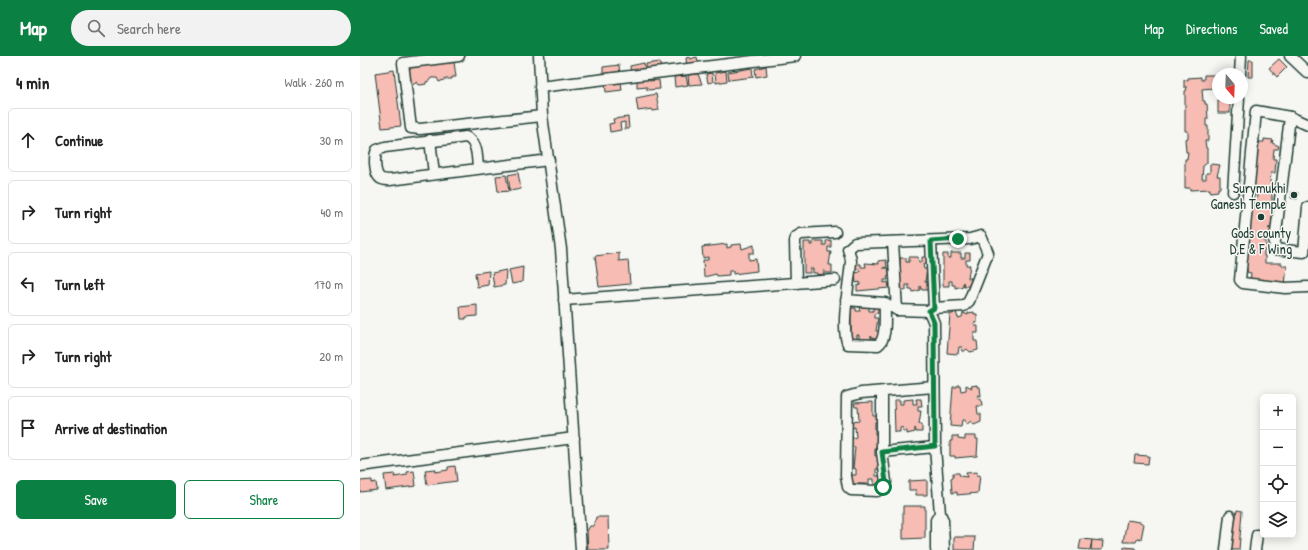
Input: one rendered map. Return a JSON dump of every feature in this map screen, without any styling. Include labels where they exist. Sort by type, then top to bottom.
[{"type":"street","points":[[459,56],[403,63],[411,128],[420,129],[542,116]]},
{"type":"street","points":[[539,56],[542,116],[560,241],[581,550]]},
{"type":"street","points":[[540,87],[796,56]]},
{"type":"street","points":[[1240,68],[1241,56]]},
{"type":"street","points":[[1290,56],[1308,73]]},
{"type":"street","points":[[1233,192],[1239,104]]},
{"type":"street","points":[[1308,125],[1290,117],[1256,111],[1240,280],[1243,283],[1286,288],[1308,288]]},
{"type":"street","points":[[1290,117],[1274,249],[1304,252],[1308,207]]},
{"type":"street","points":[[478,168],[476,150],[471,139],[462,136],[380,148],[375,154],[376,166],[380,178],[384,180],[549,160]]},
{"type":"street","points":[[430,140],[434,174]]},
{"type":"street","points":[[796,283],[796,237],[801,234],[835,232]]},
{"type":"street","points":[[846,300],[885,303],[897,310],[964,306],[968,303],[988,253],[980,236],[970,240],[855,243],[848,249],[851,261],[846,300],[846,341],[851,345],[881,343],[884,336],[885,303]]},
{"type":"street","points":[[931,241],[932,309],[934,323],[935,446],[940,514],[943,520],[944,550]]},
{"type":"street","points":[[893,242],[897,310]]},
{"type":"street","points":[[564,300],[835,280]]},
{"type":"street","points":[[882,392],[882,452],[886,482],[883,487],[877,491],[851,490],[848,487],[846,476],[847,397],[851,394],[934,387]]},
{"type":"street","points":[[360,466],[574,438]]},
{"type":"street","points":[[882,452],[935,446]]},
{"type":"street","points":[[936,550],[936,520],[940,514]]},
{"type":"street","points":[[1226,550],[1230,516]]},
{"type":"street","points":[[1255,550],[1257,535]]},
{"type":"building","points":[[690,57],[690,59],[697,57],[699,66],[687,68],[686,58]]},
{"type":"building","points":[[1279,59],[1287,67],[1277,77],[1269,68]]},
{"type":"building","points":[[449,60],[450,63],[454,62],[456,77],[439,82],[437,78],[431,78],[426,82],[426,84],[421,85],[417,84],[417,82],[411,86],[411,83],[408,83],[405,67]]},
{"type":"building","points":[[1249,60],[1253,60],[1253,77],[1248,77]]},
{"type":"building","points":[[660,62],[661,72],[647,73],[646,64]]},
{"type":"building","points":[[644,63],[646,73],[631,75],[630,66]]},
{"type":"building","points":[[619,65],[620,76],[603,77],[603,67]]},
{"type":"building","points":[[766,66],[767,75],[756,77],[755,69]]},
{"type":"building","points":[[752,68],[753,77],[729,80],[728,72]]},
{"type":"building","points":[[394,70],[401,126],[382,128],[375,73]]},
{"type":"building","points":[[726,71],[727,81],[716,83],[715,73]]},
{"type":"building","points":[[712,73],[713,82],[708,83],[706,74]]},
{"type":"building","points":[[698,74],[702,84],[689,85],[688,75]]},
{"type":"building","points":[[1204,75],[1212,75],[1212,88],[1202,89],[1203,101],[1207,104],[1208,119],[1206,119],[1206,126],[1208,126],[1208,141],[1205,141],[1207,148],[1207,163],[1203,166],[1202,179],[1206,179],[1206,173],[1210,173],[1210,164],[1220,165],[1217,176],[1220,176],[1220,188],[1218,188],[1218,191],[1210,192],[1210,189],[1190,190],[1190,188],[1185,188],[1185,159],[1187,159],[1188,152],[1186,152],[1185,139],[1188,138],[1188,131],[1185,131],[1185,91],[1187,87],[1184,87],[1184,80],[1188,80],[1188,78],[1201,77],[1201,80],[1204,80]]},
{"type":"building","points":[[686,76],[688,85],[675,87],[674,77]]},
{"type":"building","points":[[648,78],[649,81],[659,80],[660,89],[647,90],[647,87],[637,88],[637,79]]},
{"type":"building","points":[[621,82],[622,90],[606,92],[605,83]]},
{"type":"building","points":[[656,94],[659,110],[653,111],[652,109],[638,111],[636,98]]},
{"type":"building","points":[[1218,104],[1230,104],[1230,113],[1218,113]]},
{"type":"building","points":[[628,117],[629,129],[625,129],[625,122],[620,123],[621,130],[610,132],[609,124],[614,123],[613,119]]},
{"type":"building","name":"Gods county D,E & F Wing","points":[[1264,139],[1273,140],[1272,143],[1279,146],[1278,149],[1274,149],[1273,159],[1276,159],[1275,173],[1271,173],[1270,183],[1274,184],[1274,188],[1272,188],[1272,203],[1269,203],[1269,207],[1273,207],[1271,228],[1268,228],[1272,230],[1271,237],[1268,237],[1268,240],[1264,240],[1266,241],[1266,246],[1268,246],[1268,250],[1264,250],[1265,263],[1282,263],[1282,266],[1287,266],[1285,285],[1250,282],[1251,273],[1247,272],[1247,268],[1245,268],[1249,247],[1245,247],[1245,244],[1249,244],[1249,234],[1246,233],[1252,203],[1256,203],[1257,195],[1253,195],[1257,145],[1259,145],[1259,142],[1264,142]]},
{"type":"building","points":[[518,173],[521,189],[510,191],[508,175]]},
{"type":"building","points":[[506,175],[509,191],[498,192],[496,176]]},
{"type":"building","name":"Surymukhi Ganesh Temple","points":[[1292,192],[1298,193],[1297,199],[1291,198]]},
{"type":"building","points":[[831,240],[831,247],[828,247],[828,252],[831,252],[829,265],[832,265],[832,273],[826,273],[824,270],[824,274],[817,275],[817,273],[813,273],[813,269],[810,269],[810,273],[804,273],[804,242],[810,242],[810,245],[813,245],[813,241],[823,241],[823,245],[826,245],[826,241]]},
{"type":"building","points":[[727,244],[727,248],[731,247],[731,245],[741,244],[742,249],[754,245],[754,253],[749,253],[749,260],[756,259],[757,271],[733,274],[733,271],[729,271],[729,275],[717,276],[716,274],[704,277],[703,260],[708,260],[708,257],[703,258],[702,247]]},
{"type":"building","points":[[619,253],[619,261],[628,260],[630,284],[599,287],[595,256]]},
{"type":"building","points":[[951,253],[961,253],[961,258],[965,258],[965,253],[970,253],[970,260],[966,260],[966,265],[970,265],[968,278],[971,278],[971,286],[964,286],[963,282],[963,286],[955,288],[955,285],[952,285],[952,281],[949,281],[949,286],[943,286],[943,254],[948,254],[948,258],[951,258]]},
{"type":"building","points":[[909,257],[918,257],[919,262],[922,262],[922,257],[927,257],[927,264],[923,264],[924,269],[927,269],[925,282],[928,282],[928,290],[922,290],[920,286],[920,290],[913,292],[912,289],[909,289],[909,285],[906,285],[906,290],[900,290],[900,258],[906,258],[906,262],[909,262]]},
{"type":"building","points":[[886,260],[887,267],[883,268],[888,268],[890,276],[887,276],[888,280],[884,280],[884,283],[888,282],[889,288],[857,291],[857,286],[860,285],[860,282],[856,283],[855,273],[860,272],[859,269],[854,269],[854,264],[861,264],[861,267],[866,267],[865,263],[879,264],[878,261]]},
{"type":"building","points":[[523,267],[522,282],[512,284],[509,270]]},
{"type":"building","points":[[506,270],[505,285],[494,287],[492,273]]},
{"type":"building","points":[[489,271],[488,285],[477,287],[475,273]]},
{"type":"building","points":[[477,305],[477,316],[461,319],[460,307]]},
{"type":"building","points":[[878,306],[878,313],[874,314],[874,318],[878,318],[876,331],[879,331],[879,339],[873,339],[871,336],[871,340],[863,341],[863,339],[859,339],[859,335],[857,335],[857,339],[851,339],[851,308],[856,308],[856,311],[860,311],[859,307],[869,307],[869,311],[873,311],[873,307]]},
{"type":"building","points":[[956,312],[958,318],[962,317],[963,313],[968,315],[968,313],[974,312],[974,314],[977,314],[977,323],[974,323],[975,326],[978,326],[978,333],[974,333],[974,341],[977,341],[978,350],[970,352],[967,349],[963,352],[962,347],[959,347],[958,354],[947,353],[950,314],[953,314]]},
{"type":"building","points":[[957,385],[960,385],[961,391],[966,390],[966,385],[972,388],[971,386],[977,385],[977,387],[980,387],[981,396],[978,395],[978,399],[981,399],[982,406],[977,406],[978,414],[981,414],[981,422],[974,425],[971,421],[966,425],[965,420],[962,420],[961,427],[950,426],[953,387],[957,387]]},
{"type":"building","points":[[913,399],[913,404],[917,404],[916,399],[921,399],[922,406],[918,406],[918,411],[921,411],[919,424],[922,424],[922,432],[916,432],[915,428],[915,432],[907,434],[907,431],[903,431],[903,427],[900,428],[900,432],[895,432],[894,400],[900,400],[900,404],[903,404],[903,400]]},
{"type":"building","points":[[873,402],[873,416],[877,416],[877,422],[875,422],[875,434],[879,434],[879,447],[875,447],[875,456],[880,455],[880,469],[876,469],[876,476],[881,476],[881,485],[874,485],[874,479],[869,479],[869,484],[851,484],[851,475],[856,475],[856,469],[853,468],[855,447],[851,447],[851,439],[856,437],[855,427],[851,428],[851,422],[859,421],[858,407],[855,407],[854,403]]},
{"type":"building","points":[[952,436],[958,436],[958,439],[965,440],[965,436],[976,436],[976,439],[978,439],[977,456],[955,458],[955,456],[950,456],[950,441],[952,441]]},
{"type":"building","points":[[1135,455],[1149,456],[1148,464],[1134,463]]},
{"type":"building","points":[[455,466],[457,481],[427,485],[425,470],[436,469],[435,472],[448,470],[448,467]]},
{"type":"building","points":[[414,471],[416,486],[386,490],[384,475],[395,474],[394,477],[407,475],[407,472]]},
{"type":"building","points":[[977,472],[977,476],[980,475],[978,493],[957,495],[957,492],[952,493],[951,478],[953,477],[953,473],[959,473],[960,476],[967,477],[966,473]]},
{"type":"building","points":[[372,480],[372,483],[376,482],[377,490],[360,492],[360,481]]},
{"type":"building","points":[[927,480],[927,495],[916,495],[916,490],[909,490],[909,481]]},
{"type":"building","points":[[903,506],[925,506],[925,538],[903,539]]},
{"type":"building","points":[[1237,510],[1242,511],[1239,550],[1230,550]]},
{"type":"building","points":[[596,517],[608,517],[609,550],[588,550],[587,531],[590,526],[594,526]]},
{"type":"building","points":[[1127,520],[1144,524],[1141,539],[1138,538],[1136,542],[1123,542]]},
{"type":"building","points":[[954,537],[975,537],[974,550],[954,550]]},
{"type":"building","points":[[1081,539],[1092,540],[1090,550],[1079,549]]},
{"type":"building","points":[[1092,540],[1103,541],[1102,550],[1091,550]]},
{"type":"building","points":[[1124,547],[1135,548],[1135,550],[1124,550]]},
{"type":"place","name":"Surymukhi Ganesh Temple","points":[[1294,195]]},
{"type":"place","name":"Gods county D,E & F Wing","points":[[1261,217]]},
{"type":"route","points":[[883,487],[886,482],[882,452],[935,446],[934,323],[929,311],[934,308],[931,241],[958,239]]}]
